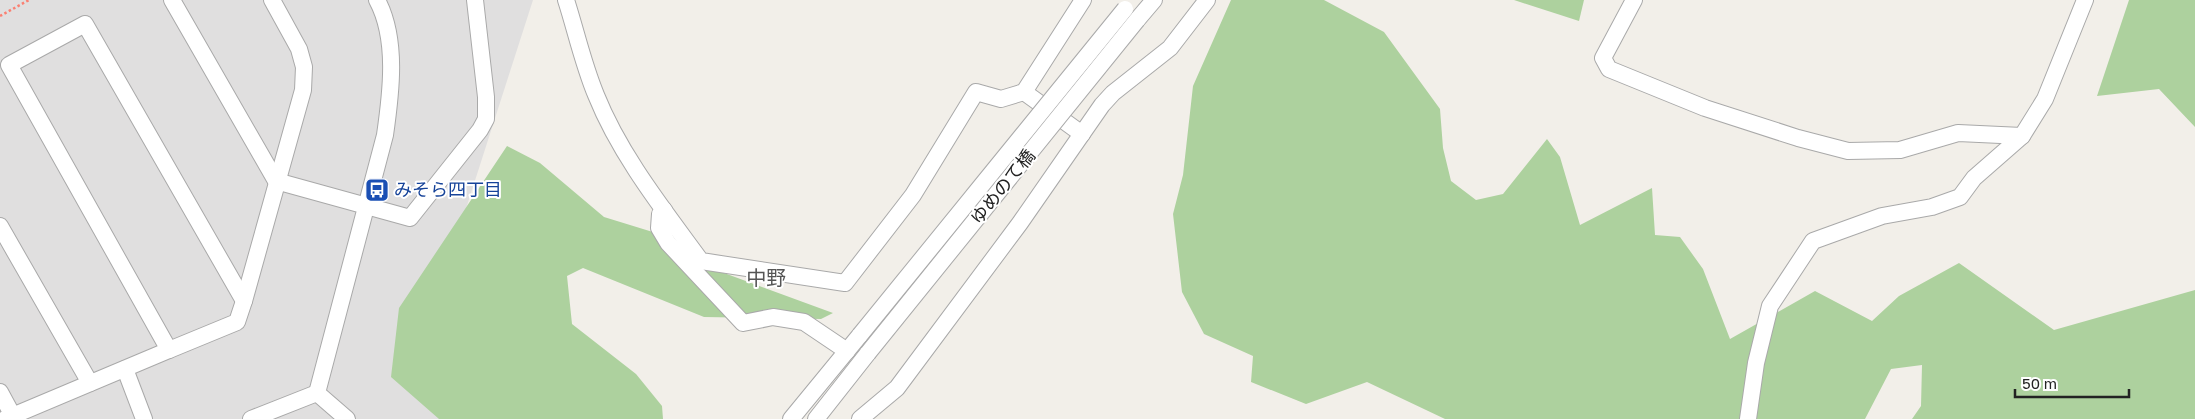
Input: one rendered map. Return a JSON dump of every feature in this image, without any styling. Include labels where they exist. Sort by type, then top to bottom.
[{"type":"street","points":[[172,0],[276,181],[410,218],[480,130],[486,119],[486,97],[475,0]]},
{"type":"street","points":[[0,392],[9,417],[237,322],[303,90],[304,67],[299,49],[272,0]]},
{"type":"street","points":[[317,393],[385,135],[390,104],[388,33],[383,11],[377,0]]},
{"type":"street","points":[[566,0],[595,94],[616,136],[664,210],[701,261],[844,283],[913,195],[976,92],[1001,99],[1024,92],[1083,0]]},
{"type":"street","name":"ゆめのて橋","points":[[816,419],[1154,0]]},
{"type":"street","points":[[864,418],[897,388],[1020,223],[1113,93],[1170,48],[1207,0]]},
{"type":"street","points":[[1634,0],[1602,58],[1609,69],[1705,108],[1798,138],[1848,151],[1900,150],[1958,133],[2022,136]]},
{"type":"street","points":[[1748,419],[1756,363],[1770,306],[1813,241],[1882,216],[1932,207],[1960,197],[1974,178],[2022,136],[2044,99],[2085,0]]},
{"type":"street","name":"ゆめのて橋","points":[[791,419],[1128,5]]},
{"type":"street","points":[[169,350],[9,65],[85,24],[244,301]]},
{"type":"street","points":[[1024,92],[1082,134]]},
{"type":"street","points":[[664,210],[660,214],[659,228],[668,243],[743,323],[773,317],[804,322],[847,351]]},
{"type":"street","points":[[0,226],[90,383]]},
{"type":"street","points":[[125,369],[144,419]]},
{"type":"street","points":[[251,419],[317,393]]},
{"type":"street","points":[[317,393],[347,419]]},
{"type":"path","points":[[0,16],[28,0]]},
{"type":"shaded area","points":[[0,0],[533,0],[454,246],[617,419],[0,419]]},
{"type":"green space","points":[[1231,0],[1324,0],[1384,32],[1440,109],[1443,148],[1451,181],[1476,200],[1503,194],[1547,139],[1560,157],[1580,225],[1652,188],[1655,235],[1680,237],[1703,269],[1730,339],[1815,291],[1872,321],[1899,296],[1959,263],[2054,330],[2195,290],[2195,419],[1912,419],[1921,406],[1922,365],[1891,369],[1865,419],[1445,419],[1367,382],[1306,404],[1251,382],[1253,356],[1204,334],[1182,292],[1173,214],[1183,175],[1193,86]]},
{"type":"green space","points":[[1514,0],[1584,0],[1579,21]]},
{"type":"green space","points":[[2129,0],[2195,0],[2195,127],[2159,89],[2097,96]]},
{"type":"green space","points":[[507,146],[540,163],[604,217],[656,233],[716,270],[833,313],[821,319],[704,317],[583,268],[567,276],[572,324],[636,374],[662,406],[663,419],[439,419],[391,377],[399,308]]},
{"type":"place","name":"みそら四丁目","points":[[377,190]]},
{"type":"district","name":"中野","points":[[766,278]]}]
